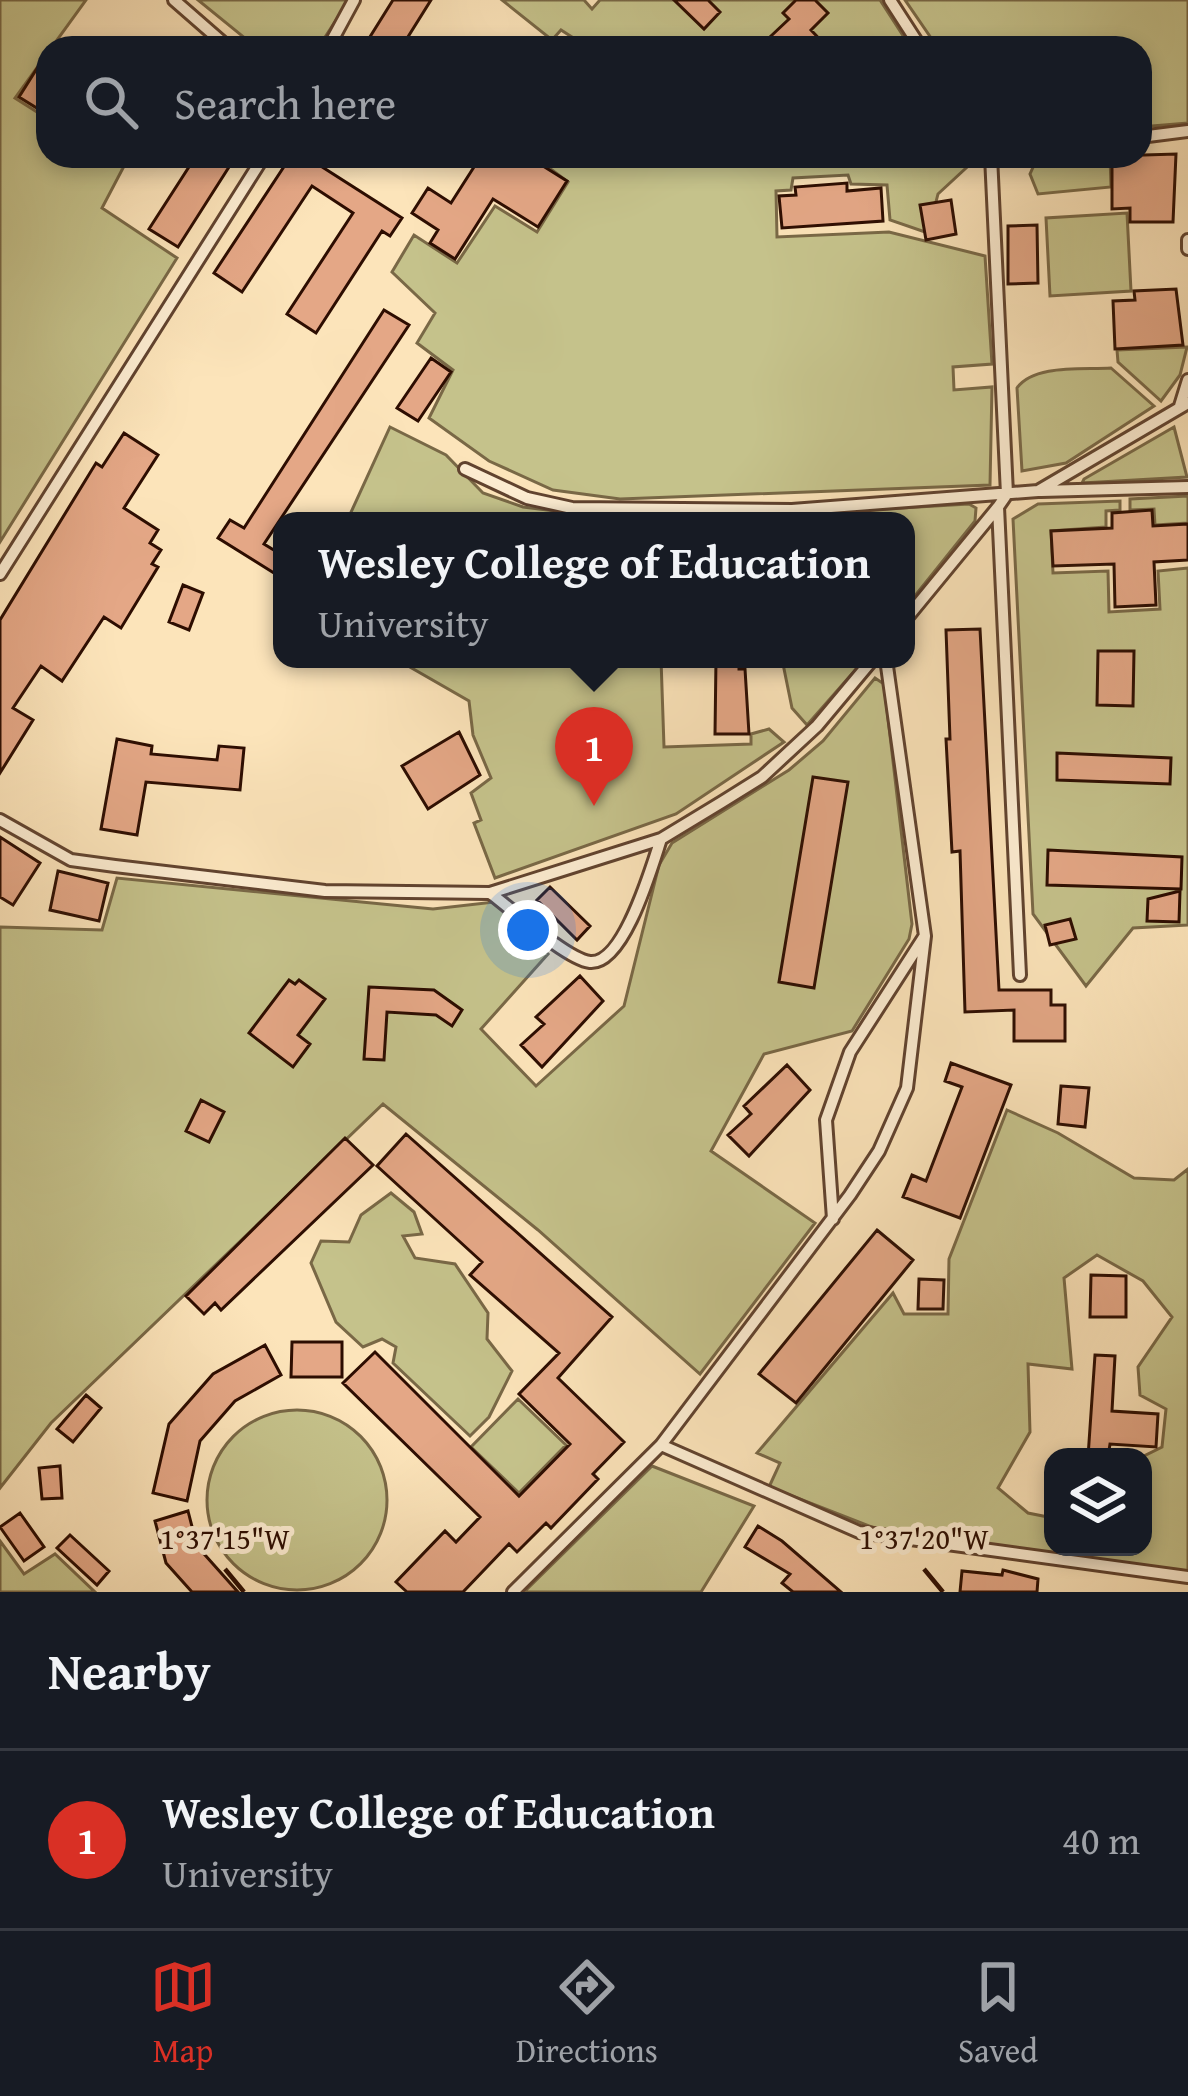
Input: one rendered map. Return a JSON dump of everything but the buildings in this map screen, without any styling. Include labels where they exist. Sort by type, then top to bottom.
[{"type":"lane","points":[[174,0],[215,36]]},
{"type":"lane","points":[[334,36],[354,0]]},
{"type":"lane","points":[[890,0],[913,36]]},
{"type":"lane","points":[[1152,136],[1188,131]]},
{"type":"lane","points":[[0,574],[256,168]]},
{"type":"lane","points":[[915,608],[1007,494],[993,168]]},
{"type":"lane","points":[[1188,240],[1188,250]]},
{"type":"lane","points":[[1038,491],[1184,405],[1188,380]]},
{"type":"lane","points":[[465,469],[527,498],[572,508],[792,510],[1038,491],[1188,488]]},
{"type":"lane","points":[[998,508],[1021,974]]},
{"type":"lane","points":[[0,820],[71,860],[325,891],[490,893],[661,838],[761,776],[818,726],[866,668]]},
{"type":"lane","points":[[513,1592],[661,1445],[833,1219],[878,1151],[907,1088],[925,936],[887,668]]},
{"type":"lane","points":[[490,893],[569,952],[587,962],[601,960],[614,950],[628,925],[661,838]]},
{"type":"lane","points":[[833,1219],[826,1120],[850,1052],[925,936]]},
{"type":"lane","points":[[661,1445],[859,1532],[1188,1577]]},
{"type":"shaded area","points":[[0,0],[86,0],[60,36],[36,36],[36,69],[15,98],[36,111],[36,168],[123,168],[102,208],[177,258],[0,542]]},
{"type":"shaded area","points":[[198,0],[349,0],[326,36],[242,36]]},
{"type":"shaded area","points":[[502,0],[584,0],[592,9],[600,0],[880,0],[903,36],[570,36],[561,30],[547,36]]},
{"type":"shaded area","points":[[905,0],[1188,0],[1188,123],[1152,126],[1152,36],[930,36]]},
{"type":"shaded area","points":[[549,168],[966,168],[938,194],[928,233],[890,220],[887,185],[851,184],[848,175],[793,178],[791,190],[776,191],[777,237],[889,232],[985,256],[992,364],[953,367],[954,390],[992,387],[990,485],[620,499],[553,490],[489,461],[429,418],[453,370],[417,343],[435,313],[392,272],[414,235],[457,263],[495,206],[537,232],[568,182]]},
{"type":"shaded area","points":[[1033,168],[1110,168],[1111,187],[1038,194],[1030,174]]},
{"type":"shaded area","points":[[1127,213],[1131,291],[1050,296],[1046,218]]},
{"type":"shaded area","points":[[1187,347],[1180,375],[1161,401],[1118,362],[1117,350]]},
{"type":"shaded area","points":[[1111,368],[1154,406],[1066,463],[1022,471],[1017,388],[1047,372]]},
{"type":"shaded area","points":[[390,427],[446,455],[483,493],[523,507],[564,512],[351,512]]},
{"type":"shaded area","points":[[1174,427],[1187,477],[1082,483],[1084,479]]},
{"type":"shaded area","points":[[1188,496],[1188,523],[1155,525],[1154,509],[1130,510],[1130,499]]},
{"type":"shaded area","points":[[1120,501],[1120,510],[1106,511],[1106,527],[1051,531],[1053,573],[1108,571],[1109,612],[1160,609],[1158,571],[1188,568],[1188,925],[1133,928],[1086,986],[1033,914],[1013,519],[1038,504]]},
{"type":"shaded area","points":[[969,504],[976,508],[975,521],[915,596],[915,512],[833,512]]},
{"type":"shaded area","points":[[412,668],[661,668],[664,747],[751,744],[751,734],[769,729],[784,742],[676,814],[495,878],[474,823],[481,820],[471,793],[491,778],[473,735],[469,701]]},
{"type":"shaded area","points":[[784,668],[857,668],[807,725],[792,708]]},
{"type":"shaded area","points":[[875,678],[884,684],[912,924],[909,939],[852,1031],[764,1054],[711,1151],[815,1223],[700,1374],[538,1230],[383,1104],[51,1423],[0,1488],[0,927],[102,930],[117,878],[433,909],[494,902],[548,954],[481,1029],[536,1086],[624,1006],[659,865],[672,843],[789,770],[823,741]]},
{"type":"shaded area","points":[[1007,1110],[1058,1133],[1134,1178],[1174,1180],[1188,1169],[1188,1574],[1060,1556],[1152,1556],[1152,1452],[1162,1447],[1166,1409],[1140,1395],[1138,1367],[1172,1317],[1143,1281],[1097,1255],[1064,1278],[1072,1369],[1028,1364],[1030,1432],[998,1488],[1028,1513],[1044,1516],[1044,1554],[882,1531],[769,1487],[780,1463],[757,1453],[893,1293],[904,1314],[948,1314],[949,1259]]},
{"type":"shaded area","points":[[391,1193],[414,1212],[422,1234],[403,1236],[415,1258],[455,1264],[488,1313],[487,1339],[512,1371],[489,1417],[470,1436],[393,1363],[396,1347],[382,1339],[363,1347],[336,1322],[311,1263],[321,1241],[349,1242],[361,1215]]},
{"type":"shaded area","points":[[518,1399],[566,1445],[519,1493],[471,1447]]},
{"type":"shaded area","points":[[297,1410],[331,1417],[360,1437],[380,1466],[387,1500],[380,1534],[360,1563],[331,1583],[297,1590],[263,1583],[234,1563],[214,1534],[207,1500],[214,1466],[234,1437],[263,1417]]},
{"type":"shaded area","points":[[652,1466],[754,1506],[701,1592],[524,1592]]},
{"type":"shaded area","points":[[0,1541],[24,1574],[55,1554],[95,1592],[0,1592]]},
{"type":"place","name":"Wesley College of Education","points":[[594,806]]}]
